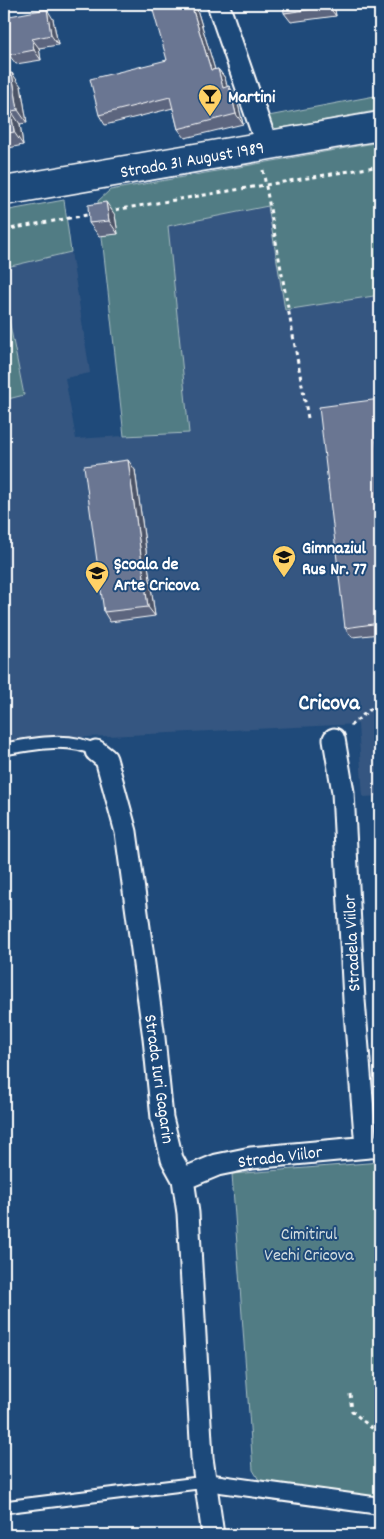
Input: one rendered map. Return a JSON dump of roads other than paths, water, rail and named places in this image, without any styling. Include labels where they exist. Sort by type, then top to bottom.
[{"type":"street","points":[[218,4],[262,147]]},
{"type":"street","name":"Strada 31 August 1989","points":[[4,192],[380,126]]},
{"type":"street","name":"Stradela Viilor","points":[[334,739],[343,792],[354,1000],[373,1146]]},
{"type":"street","name":"Strada Iuri Gagarin","points":[[96,751],[106,759],[126,832],[154,1038],[162,1118],[172,1159],[183,1179],[188,1213],[202,1458],[213,1535]]},
{"type":"street","name":"Strada Viilor","points":[[183,1179],[217,1165],[251,1158],[373,1146]]},
{"type":"street","points":[[206,1482],[380,1506]]},
{"type":"lane","name":"Strada Iuri Gagarin","points":[[4,749],[31,744],[74,743],[87,746],[96,751]]},
{"type":"lane","points":[[4,1507],[206,1482]]},
{"type":"place","name":"Martini","points":[[210,117]]},
{"type":"place","name":"Gimnaziul Rus Nr. 77","points":[[284,578]]},
{"type":"place","name":"Școala de Arte Cricova","points":[[97,594]]},
{"type":"district","name":"Cricova","points":[[329,701]]},
{"type":"park label","name":"Cimitirul Vechi Cricova","points":[[309,1243]]}]
